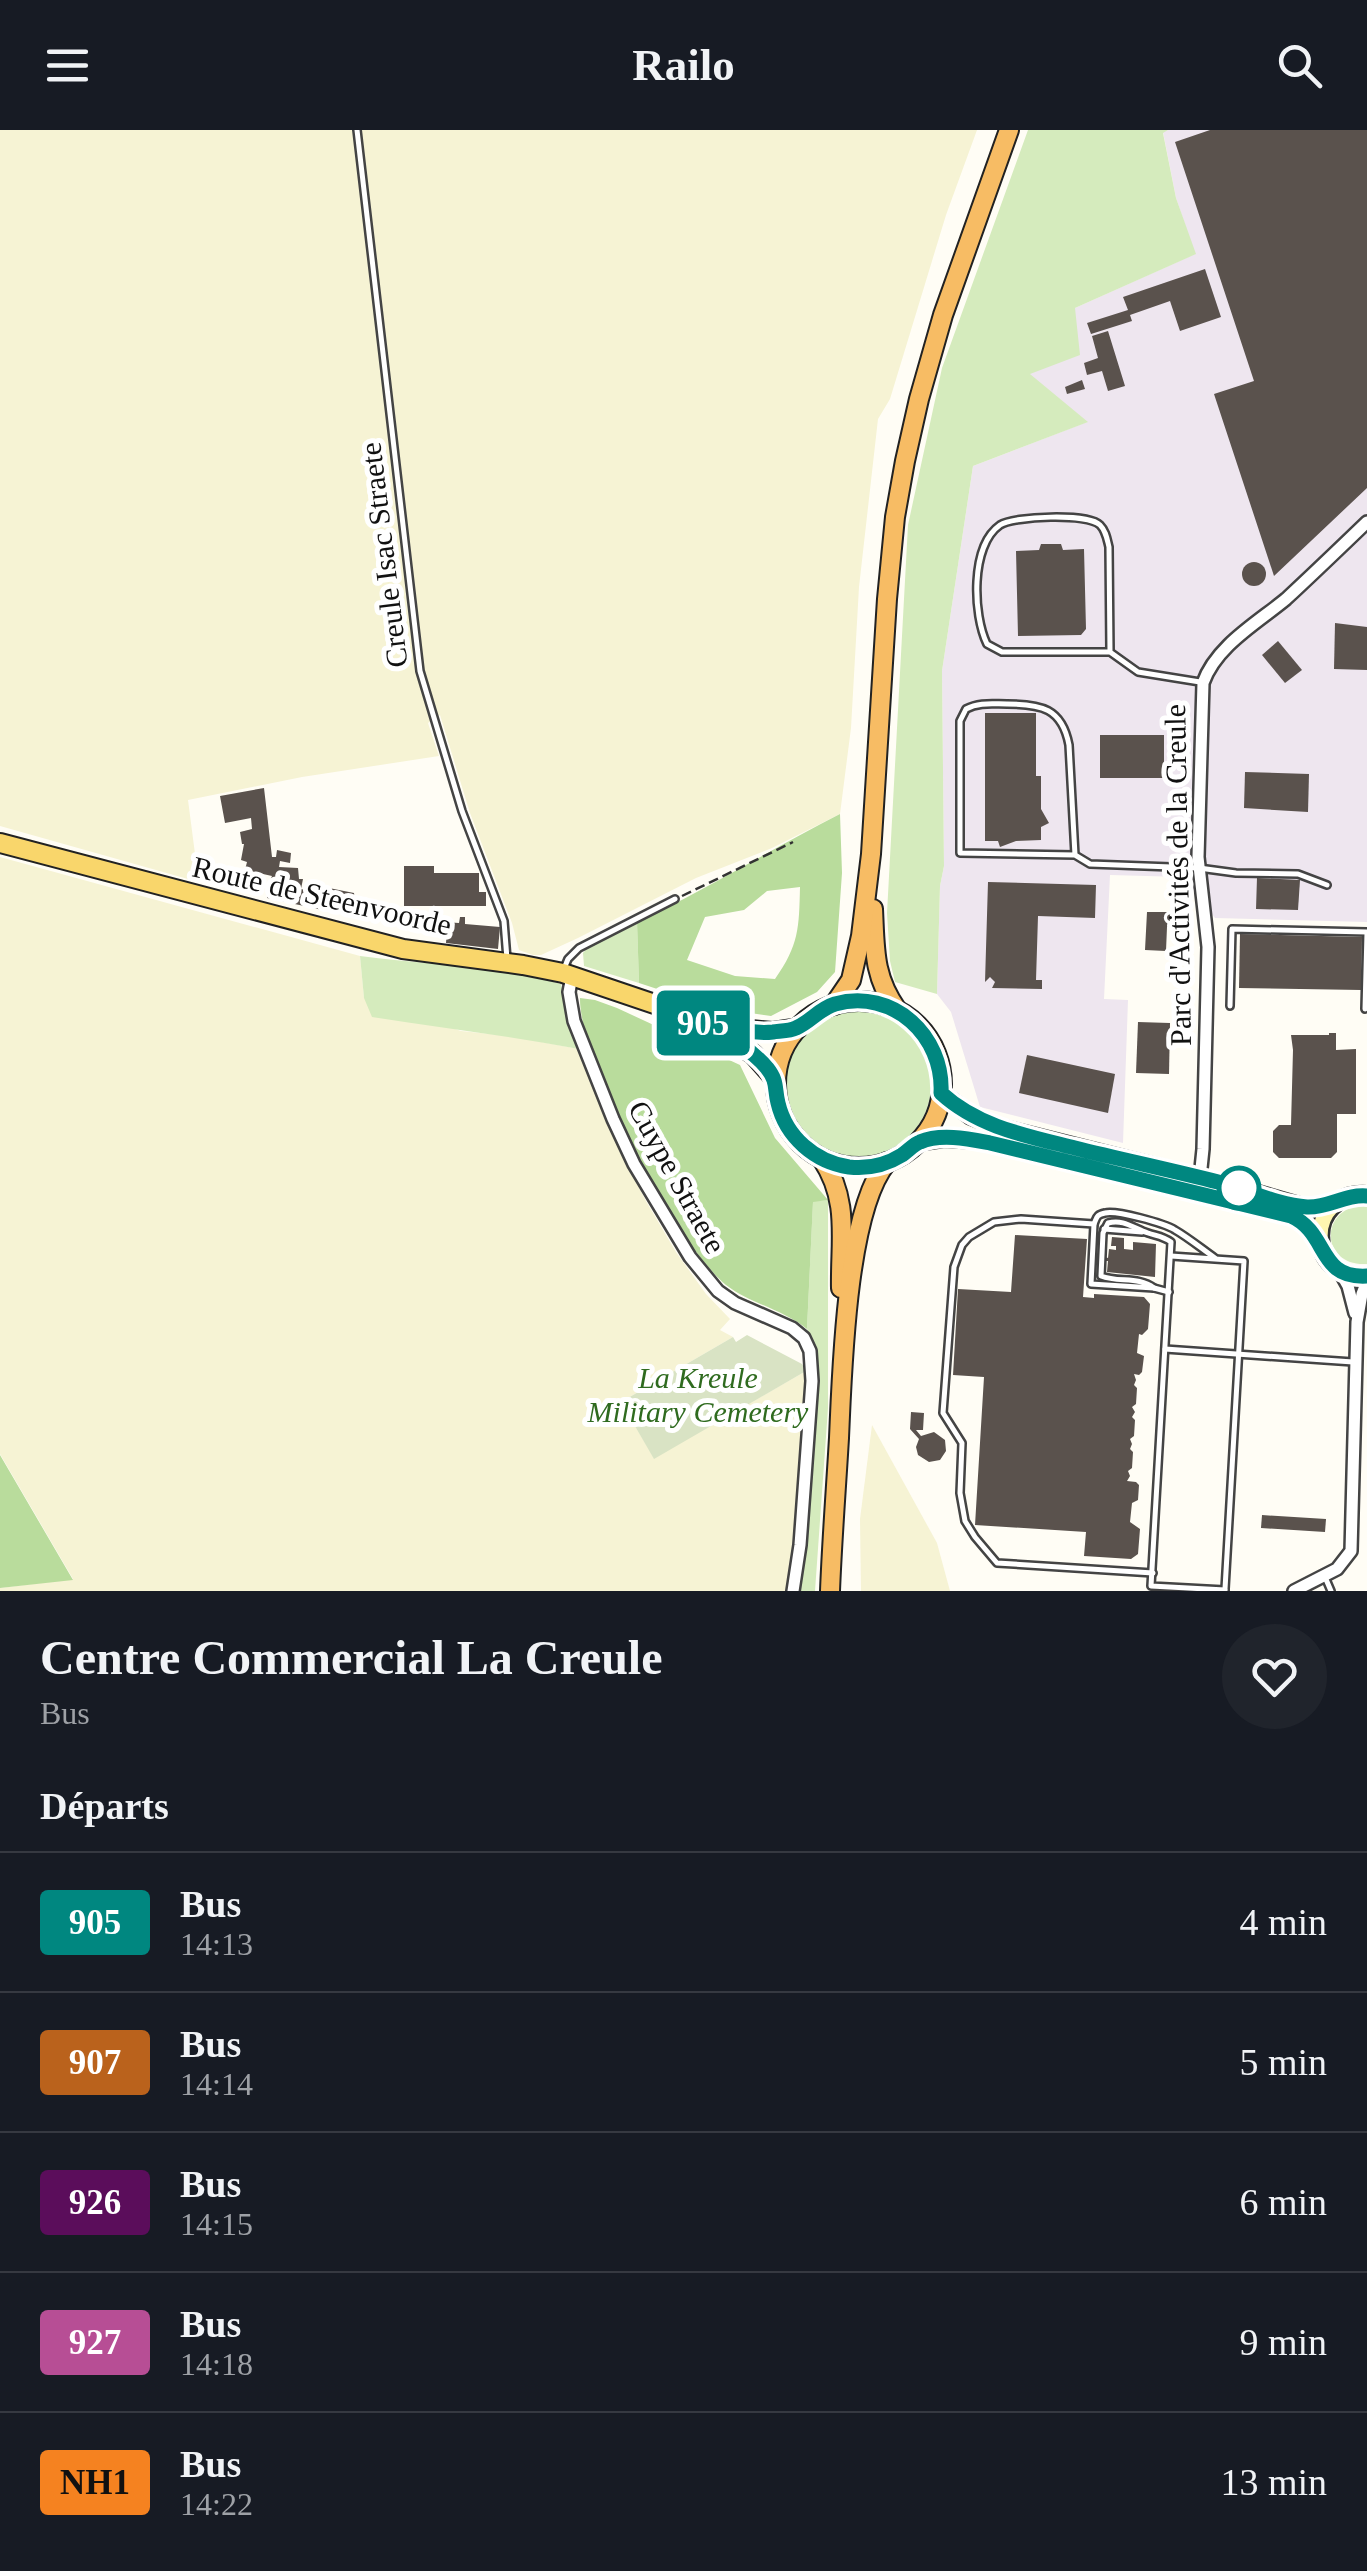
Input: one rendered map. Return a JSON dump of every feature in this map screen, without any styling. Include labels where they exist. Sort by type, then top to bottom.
[{"type":"highway","points":[[834,1004],[854,971],[871,854],[886,600],[905,460],[943,315],[1009,130]]},
{"type":"highway","points":[[871,854],[876,963],[882,986],[897,1010],[918,1027],[934,1049],[940,1066],[941,1093],[932,1123],[907,1152],[887,1162],[858,1167],[822,1158],[803,1146],[789,1129],[778,1102],[776,1080],[784,1048],[811,1016],[834,1004],[866,1001],[897,1010]]},
{"type":"highway","points":[[822,1158],[837,1186],[841,1206],[843,1364]]},
{"type":"highway","points":[[830,1591],[843,1364],[854,1261],[865,1205],[875,1178],[887,1162]]},
{"type":"main road","name":"Route de Steenvoorde","points":[[0,842],[403,949],[567,974],[690,1016],[756,1032],[798,1028]]},
{"type":"main road","name":"Route de Steenvoorde","points":[[690,1016],[746,1048],[776,1080]]},
{"type":"main road","points":[[941,1093],[963,1111],[990,1124],[1050,1142],[1300,1206],[1335,1204]]},
{"type":"main road","points":[[918,1142],[944,1138],[976,1140],[1291,1216],[1308,1226],[1328,1260],[1339,1270],[1367,1278]]},
{"type":"main road","points":[[1320,1242],[1322,1221],[1335,1204],[1343,1198],[1364,1194]]},
{"type":"street","name":"Parc d'Activités de la Creule","points":[[1200,1178],[1208,947],[1199,868],[1203,683],[1220,654],[1367,522]]},
{"type":"street","name":"Cuype Straete","points":[[567,974],[574,1021],[613,1119],[634,1164],[690,1257],[718,1292],[792,1328],[804,1338],[810,1351],[812,1381],[793,1591]]},
{"type":"street","points":[[1294,1591],[1325,1577],[1345,1561],[1359,1538],[1360,1356],[1357,1322],[1348,1286],[1339,1270]]},
{"type":"street","points":[[1357,1322],[1367,1278]]},
{"type":"lane","name":"Creule Isac Straete","points":[[357,130],[420,672],[462,812],[504,921],[507,963]]},
{"type":"lane","points":[[1110,652],[1108,547],[1102,526],[1082,517],[1014,520],[996,528],[978,566],[981,624],[988,644],[1002,652],[1110,652],[1138,672],[1203,683]]},
{"type":"lane","points":[[1075,855],[1069,746],[1063,725],[1055,715],[1036,705],[984,704],[966,709],[960,720],[960,853],[1075,855],[1090,864],[1298,874],[1327,886]]},
{"type":"lane","points":[[567,974],[568,959],[579,948],[676,899]]},
{"type":"lane","points":[[1230,1006],[1232,929],[1367,932],[1366,1009]]},
{"type":"lane","points":[[1168,1292],[1091,1284],[1094,1224],[1098,1216],[1109,1212],[1166,1225],[1215,1259]]},
{"type":"lane","points":[[1094,1224],[1003,1220],[984,1226],[969,1237],[957,1256],[952,1278],[943,1413],[962,1443],[960,1493],[965,1521],[997,1564],[1153,1573]]},
{"type":"lane","points":[[1154,1288],[1144,1281],[1101,1276],[1104,1230],[1144,1232],[1169,1240],[1151,1586],[1226,1590],[1244,1260],[1170,1256]]},
{"type":"lane","points":[[1165,1350],[1360,1356]]},
{"type":"lane","points":[[1325,1577],[1331,1591]]},
{"type":"path","points":[[676,899],[793,842]]},
{"type":"shaded area","points":[[0,130],[977,130],[946,215],[890,399],[878,419],[840,814],[772,848],[696,878],[541,955],[519,950],[440,715],[428,723],[439,756],[188,800],[198,877],[195,881],[0,826]]},
{"type":"shaded area","points":[[1367,130],[1367,922],[1215,918],[1183,877],[1110,875],[1104,999],[1128,1000],[1123,1143],[980,1107],[951,1012],[937,994],[944,866],[942,671],[973,466],[1087,422],[1029,374],[1075,308],[1195,254],[1176,198],[1163,132]]},
{"type":"shaded area","points":[[0,857],[360,956],[364,998],[461,1031],[579,1049],[623,1157],[646,1201],[676,1252],[730,1319],[720,1330],[733,1337],[621,1402],[654,1458],[806,1371],[800,1493],[785,1591],[0,1591],[73,1579],[0,1454]]},
{"type":"shaded area","points":[[872,1425],[937,1543],[950,1591],[861,1591],[860,1519]]},
{"type":"green space","points":[[1028,130],[1168,130],[1163,133],[1176,198],[1196,254],[1075,308],[1080,355],[1030,374],[1088,422],[973,466],[942,671],[944,866],[937,994],[895,982],[887,913],[908,525],[942,368]]},
{"type":"green space","points":[[840,814],[842,873],[835,972],[817,992],[771,1016],[715,1008],[639,983],[637,922]],"holes":[[[800,887],[793,946],[775,979],[735,976],[687,960],[705,917],[744,910],[767,891]]]},
{"type":"green space","points":[[637,922],[639,983],[584,966],[583,953],[588,947]]},
{"type":"green space","points":[[360,956],[486,969],[561,984],[570,1028],[579,1049],[372,1017],[364,998]]},
{"type":"green space","points":[[580,998],[617,1008],[740,1065],[775,1138],[828,1200],[813,1202],[807,1329],[726,1285],[682,1232],[613,1106],[595,1064]]},
{"type":"green space","points":[[858,1011],[886,1017],[909,1033],[925,1056],[931,1084],[925,1112],[909,1135],[886,1151],[858,1157],[830,1151],[807,1135],[791,1112],[785,1084],[791,1056],[807,1033],[830,1017]]},
{"type":"green space","points":[[828,1200],[828,1408],[815,1591],[799,1591],[818,1372],[807,1329],[813,1201]]},
{"type":"green space","points":[[1360,1205],[1367,1206],[1367,1264],[1341,1257],[1331,1239],[1337,1218]]},
{"type":"green space","name":"La Kreule Military Cemetery","points":[[747,1335],[802,1364],[806,1371],[654,1459],[621,1402],[733,1337],[736,1342]]},
{"type":"green space","points":[[0,1455],[73,1580],[0,1588]]},
{"type":"building","points":[[1210,130],[1367,130],[1367,488],[1274,576],[1214,394],[1254,381],[1175,142]]},
{"type":"building","points":[[1205,269],[1221,317],[1180,331],[1170,301],[1130,315],[1132,321],[1091,334],[1087,323],[1128,310],[1123,297]]},
{"type":"building","points":[[1108,331],[1125,386],[1108,391],[1102,371],[1087,375],[1084,363],[1098,358],[1092,336]]},
{"type":"building","points":[[1082,380],[1085,389],[1067,394],[1065,387]]},
{"type":"building","points":[[1041,544],[1061,544],[1063,550],[1084,549],[1086,629],[1081,635],[1018,636],[1016,551],[1039,550]]},
{"type":"building","points":[[1254,562],[1266,574],[1254,586],[1242,574]]},
{"type":"building","points":[[1335,623],[1367,627],[1367,670],[1334,669]]},
{"type":"building","points":[[1278,641],[1302,670],[1285,683],[1262,655]]},
{"type":"building","points":[[985,713],[1036,713],[1036,776],[1041,776],[1041,809],[1049,823],[1041,827],[1041,840],[1016,841],[1000,847],[998,841],[985,841]]},
{"type":"building","points":[[1100,735],[1164,735],[1164,778],[1100,778]]},
{"type":"building","points":[[1245,772],[1309,774],[1308,812],[1244,808]]},
{"type":"building","points":[[264,788],[272,857],[276,857],[277,850],[291,853],[290,863],[280,861],[279,867],[298,868],[299,879],[303,879],[301,889],[313,891],[314,885],[354,893],[356,911],[343,908],[341,914],[267,898],[272,876],[245,870],[247,862],[241,860],[244,844],[240,832],[252,829],[251,818],[225,823],[220,796]]},
{"type":"building","points":[[404,866],[434,866],[434,873],[479,873],[479,892],[486,892],[486,906],[404,906]]},
{"type":"building","points":[[1257,878],[1300,880],[1298,910],[1256,909]]},
{"type":"building","points":[[988,882],[1096,885],[1095,918],[1038,916],[1036,980],[1042,980],[1042,989],[992,988],[995,982],[990,977],[985,982]]},
{"type":"building","points":[[1147,912],[1171,912],[1166,951],[1145,950]]},
{"type":"building","points":[[460,917],[465,917],[465,924],[500,927],[498,949],[446,943],[444,922],[459,923]]},
{"type":"building","points":[[1240,934],[1362,937],[1361,990],[1239,988]]},
{"type":"building","points":[[1138,1022],[1170,1023],[1169,1074],[1136,1073]]},
{"type":"building","points":[[1336,1033],[1336,1050],[1356,1049],[1356,1114],[1337,1114],[1337,1152],[1331,1158],[1279,1158],[1273,1152],[1273,1131],[1279,1125],[1291,1125],[1291,1035]]},
{"type":"building","points":[[1027,1055],[1115,1074],[1108,1113],[1019,1093]]},
{"type":"building","points":[[1015,1235],[1087,1239],[1083,1297],[1144,1297],[1150,1304],[1148,1329],[1139,1334],[1137,1353],[1144,1356],[1142,1372],[1134,1374],[1137,1388],[1136,1404],[1132,1407],[1134,1436],[1130,1439],[1132,1468],[1127,1481],[1139,1485],[1130,1522],[1140,1529],[1138,1554],[1131,1559],[1084,1556],[1086,1532],[975,1525],[984,1377],[953,1375],[958,1289],[1011,1292]]},
{"type":"building","points":[[1112,1237],[1124,1238],[1124,1249],[1133,1250],[1133,1242],[1156,1244],[1155,1277],[1107,1272],[1105,1257],[1108,1258],[1109,1249],[1116,1250],[1116,1246],[1111,1246]]},
{"type":"building","points":[[911,1412],[924,1413],[923,1430],[916,1430],[921,1436],[934,1432],[945,1440],[946,1451],[940,1460],[929,1462],[918,1455],[919,1439],[910,1429]]},
{"type":"building","points":[[1262,1515],[1326,1519],[1325,1532],[1261,1528]]},
{"type":"bus line","name":"905","points":[[1367,1196],[1343,1198],[1322,1206],[1300,1206],[990,1124],[955,1106],[941,1093],[940,1066],[934,1049],[912,1020],[882,1004],[834,1004],[798,1028],[772,1032],[756,1032],[690,1016],[746,1048],[764,1064],[776,1080],[778,1102],[789,1129],[803,1146],[828,1162],[858,1167],[880,1164],[900,1156],[918,1142],[934,1139],[990,1143],[1291,1216],[1312,1230],[1331,1264],[1347,1274],[1367,1276]]}]
